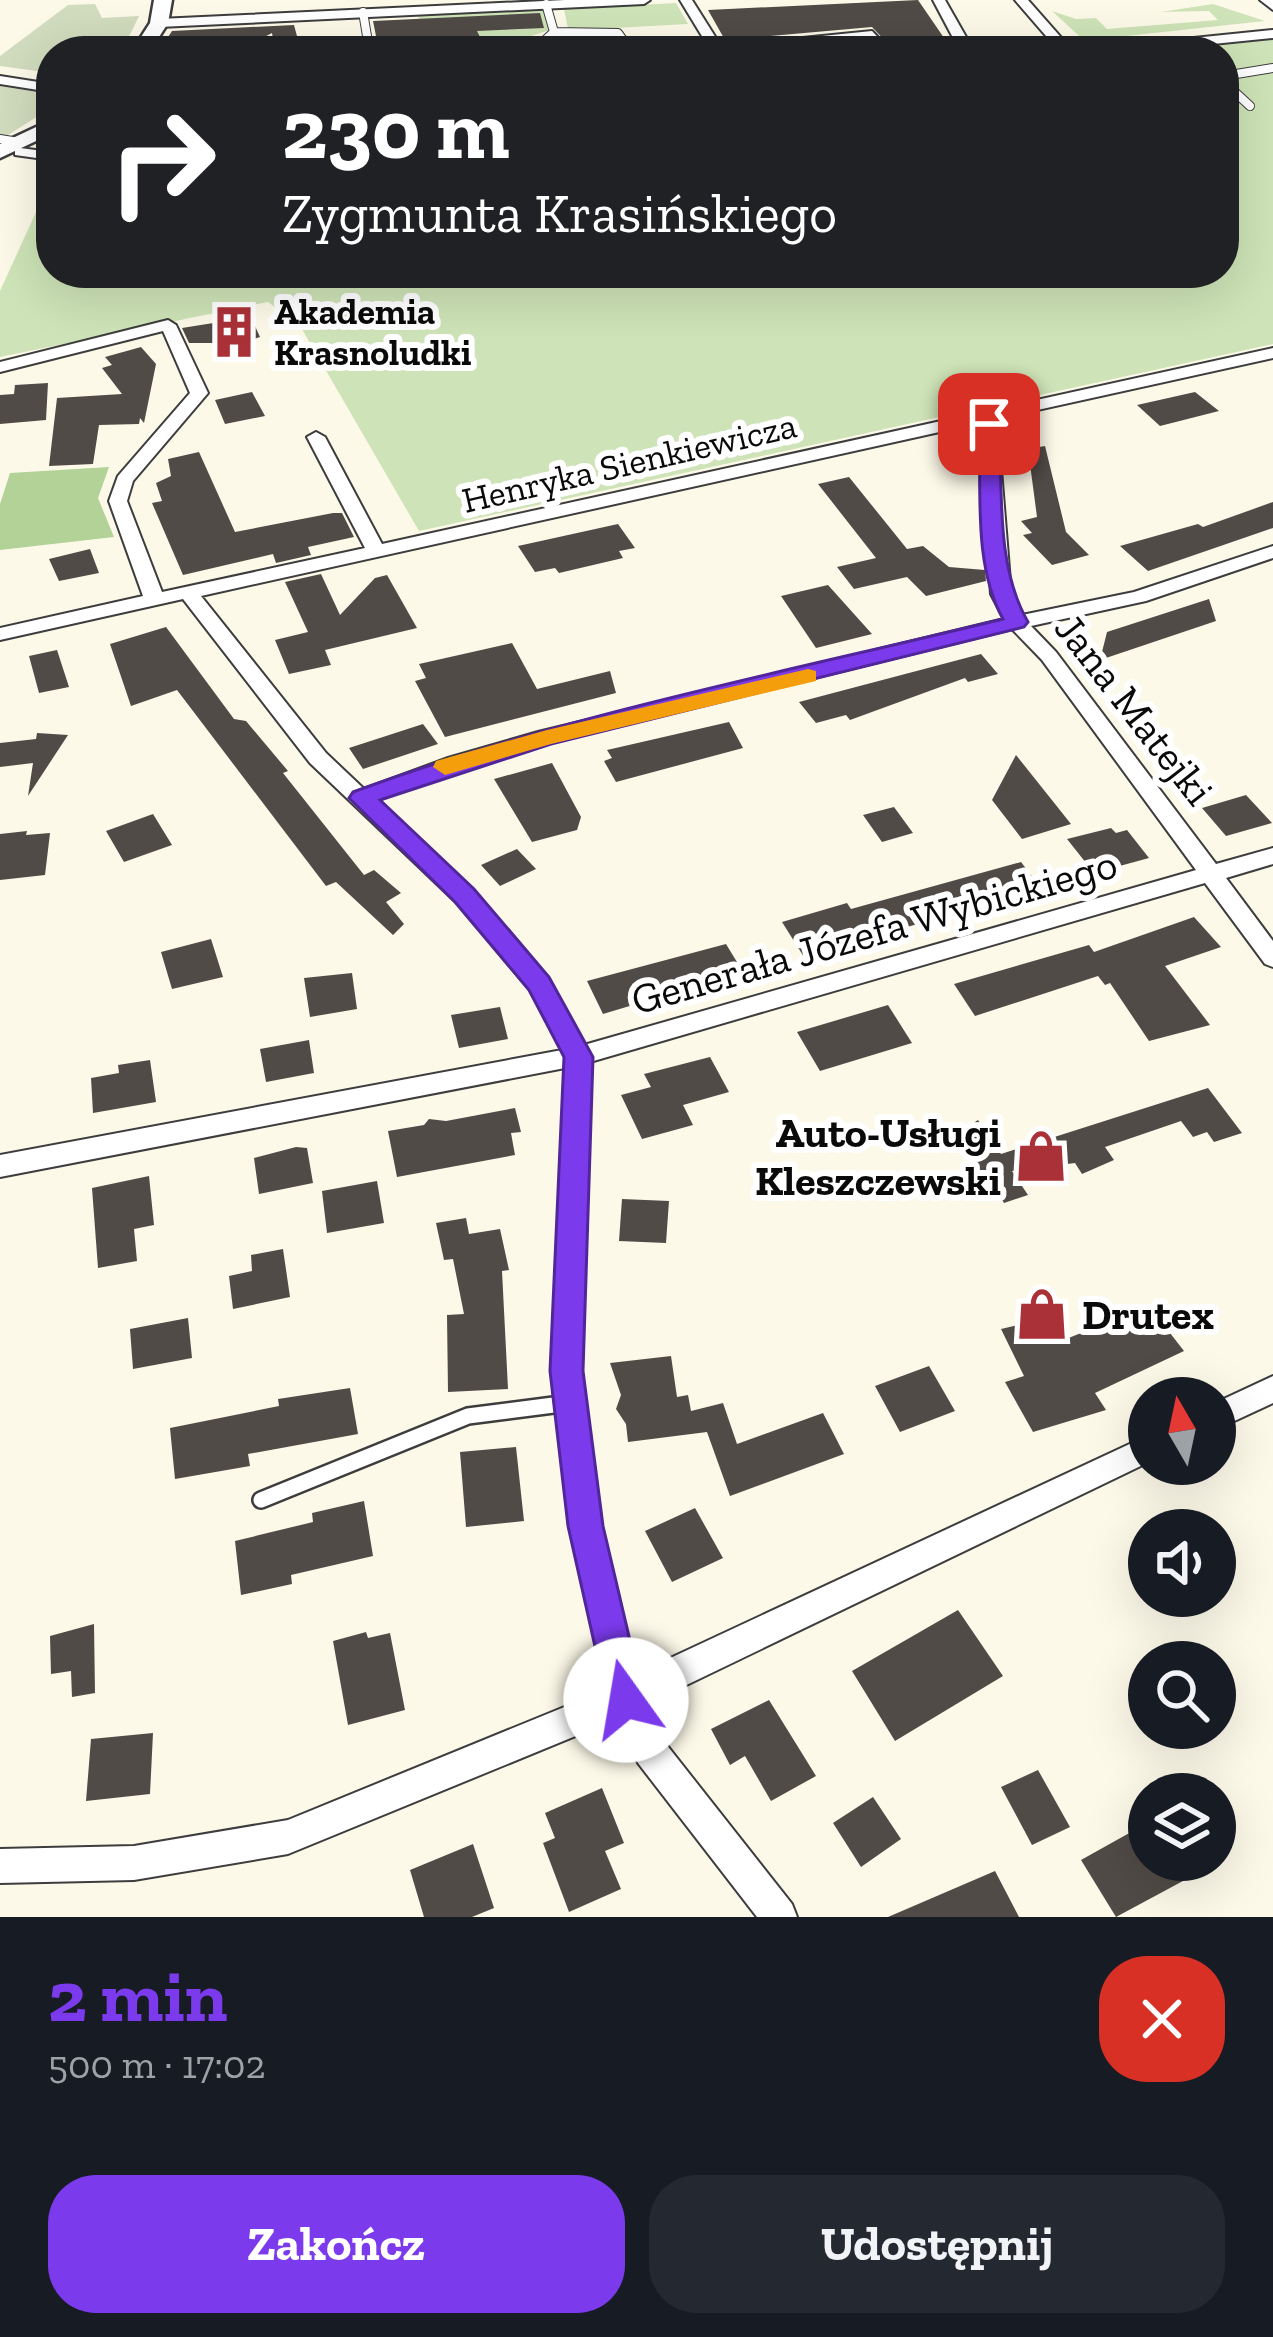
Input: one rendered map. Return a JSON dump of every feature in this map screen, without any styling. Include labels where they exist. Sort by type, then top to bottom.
[{"type":"street","points":[[147,36],[164,0]]},
{"type":"street","points":[[151,26],[644,0]]},
{"type":"street","points":[[686,0],[709,36]]},
{"type":"street","points":[[938,0],[958,36]]},
{"type":"street","points":[[1021,0],[1053,36]]},
{"type":"street","points":[[1266,0],[1273,6]]},
{"type":"street","points":[[1239,37],[1273,34]]},
{"type":"street","points":[[6,81],[36,86]]},
{"type":"street","points":[[0,166],[21,141]]},
{"type":"street","points":[[0,367],[131,332],[170,328],[200,393],[124,480],[118,501],[154,601]]},
{"type":"street","name":"Henryka Sienkiewicza","points":[[0,634],[1273,353]]},
{"type":"street","name":"Jana Matejki","points":[[988,415],[1000,594],[1016,622],[1049,656],[1273,958]]},
{"type":"street","points":[[316,437],[377,552]]},
{"type":"street","points":[[362,798],[456,763],[547,737],[1016,622],[1138,597],[1273,552]]},
{"type":"street","points":[[189,594],[310,749],[464,896],[539,984],[578,1057],[567,1371],[586,1526],[626,1700],[650,1751],[779,1917]]},
{"type":"street","name":"Generała Józefa Wybickiego","points":[[0,1166],[578,1057],[1273,856]]},
{"type":"street","points":[[1236,1407],[1273,1389]]},
{"type":"street","points":[[0,1866],[134,1863],[288,1837],[626,1700],[681,1668],[1128,1458]]},
{"type":"lane","points":[[546,4],[554,32]]},
{"type":"lane","points":[[363,12],[366,36]]},
{"type":"lane","points":[[550,36],[554,32],[620,36]]},
{"type":"lane","points":[[1239,76],[1273,68]]},
{"type":"lane","points":[[1239,95],[1250,106]]},
{"type":"lane","points":[[261,1500],[468,1416],[570,1403]]},
{"type":"green space","points":[[676,3],[688,24],[568,29],[564,9]]},
{"type":"green space","points":[[95,4],[102,18],[139,16],[129,36],[36,36],[36,71],[0,66],[0,56],[68,5]]},
{"type":"green space","points":[[1213,4],[1265,21],[1126,36],[1079,36],[1052,11],[1076,19],[1096,18],[1107,29],[1218,20],[1209,11],[1161,12]]},
{"type":"green space","points":[[548,8],[553,29],[531,36],[429,36],[417,15]]},
{"type":"green space","points":[[1273,39],[1273,344],[419,531],[299,324],[268,302],[0,357],[0,291],[36,212],[36,288],[1239,288],[1239,42]]},
{"type":"green space","points":[[0,85],[36,90],[36,117],[0,140]]},
{"type":"green space","points":[[109,467],[98,498],[114,537],[0,550],[0,504],[10,473]]},
{"type":"building","points":[[918,0],[943,36],[881,36],[872,27],[723,36],[708,10]]},
{"type":"building","points":[[540,13],[544,28],[477,31],[480,36],[376,36],[373,21]]},
{"type":"building","points":[[294,25],[297,36],[169,36],[172,31]]},
{"type":"building","name":"Akademia Krasnoludki","points":[[251,317],[260,337],[243,343],[189,343],[182,328]]},
{"type":"building","points":[[141,347],[156,364],[144,423],[140,418],[139,424],[99,425],[93,464],[49,466],[57,398],[122,394],[102,368],[112,365],[105,357]]},
{"type":"building","points":[[48,383],[46,420],[0,424],[0,395],[14,394],[15,385]]},
{"type":"building","points":[[252,392],[265,416],[225,424],[215,400]]},
{"type":"building","points":[[1195,392],[1219,411],[1160,426],[1137,405]]},
{"type":"building","points":[[1045,446],[1066,532],[1089,555],[1052,565],[1023,535],[1032,533],[1021,521],[1037,517],[1028,449]]},
{"type":"building","points":[[199,452],[235,532],[342,513],[354,537],[308,547],[311,555],[276,563],[273,554],[183,575],[152,503],[162,501],[156,483],[171,476],[168,459]]},
{"type":"building","points":[[849,477],[907,549],[923,546],[949,567],[985,570],[986,581],[926,596],[907,577],[854,589],[837,567],[876,558],[818,484]]},
{"type":"building","points":[[1273,502],[1273,528],[1148,571],[1120,546],[1198,524],[1203,527]]},
{"type":"building","points":[[618,524],[635,548],[619,551],[623,558],[559,573],[555,568],[535,572],[518,546]]},
{"type":"building","points":[[90,549],[99,573],[59,581],[49,559]]},
{"type":"building","points":[[321,574],[340,615],[375,578],[387,575],[417,628],[325,650],[331,665],[289,674],[275,640],[308,632],[285,582]]},
{"type":"building","points":[[828,585],[872,634],[816,648],[781,596]]},
{"type":"building","points":[[1209,599],[1216,621],[1100,660],[1107,632]]},
{"type":"building","points":[[166,627],[234,719],[246,721],[288,771],[283,773],[364,875],[374,870],[401,893],[386,902],[404,924],[393,935],[336,882],[326,886],[177,690],[131,706],[110,644]]},
{"type":"building","points":[[512,643],[537,689],[610,671],[616,693],[445,737],[415,681],[426,678],[419,664]]},
{"type":"building","points":[[57,650],[69,687],[39,693],[29,656]]},
{"type":"building","points":[[981,654],[998,674],[968,682],[965,678],[850,720],[846,715],[816,723],[799,702]]},
{"type":"building","points":[[729,722],[743,748],[616,782],[604,761],[612,758],[607,750]]},
{"type":"building","points":[[423,724],[438,744],[363,769],[349,748]]},
{"type":"building","points":[[37,733],[68,735],[28,796],[33,763],[0,767],[0,743],[36,739]]},
{"type":"building","points":[[1016,755],[1071,824],[1022,839],[992,800]]},
{"type":"building","points":[[552,763],[581,817],[577,830],[532,842],[494,779]]},
{"type":"building","points":[[1246,795],[1272,823],[1226,836],[1202,808]]},
{"type":"building","points":[[894,807],[913,833],[882,842],[863,815]]},
{"type":"building","points":[[153,814],[172,845],[124,862],[106,831]]},
{"type":"building","points":[[1111,828],[1116,833],[1127,830],[1149,858],[1094,873],[1067,839]]},
{"type":"building","points":[[27,831],[26,835],[50,833],[45,875],[0,880],[0,834]]},
{"type":"building","points":[[517,849],[536,869],[500,886],[481,865]]},
{"type":"building","points":[[1021,862],[1041,888],[804,957],[782,922],[847,903],[851,909]]},
{"type":"building","points":[[1194,917],[1221,947],[1165,966],[1210,1025],[1149,1041],[1110,983],[1105,985],[1098,976],[975,1016],[954,984],[1089,945],[1094,952]]},
{"type":"building","points":[[211,939],[223,977],[172,989],[161,952]]},
{"type":"building","points":[[726,944],[743,972],[603,1014],[587,981]]},
{"type":"building","points":[[352,973],[357,1009],[310,1017],[304,978]]},
{"type":"building","points":[[888,1005],[912,1043],[820,1071],[797,1032]]},
{"type":"building","points":[[500,1007],[508,1039],[459,1048],[451,1015]]},
{"type":"building","points":[[309,1040],[314,1073],[266,1082],[260,1049]]},
{"type":"building","points":[[710,1057],[729,1092],[683,1105],[693,1125],[642,1139],[621,1095],[651,1087],[644,1074]]},
{"type":"building","points":[[150,1060],[156,1102],[93,1113],[91,1078],[119,1073],[118,1065]]},
{"type":"building","points":[[1208,1088],[1242,1133],[1214,1142],[1207,1132],[1193,1137],[1181,1121],[1105,1147],[1114,1160],[1082,1174],[1075,1163],[1012,1171],[1028,1195],[1004,1203],[986,1174],[975,1176],[972,1163],[979,1161],[961,1131],[978,1120],[1001,1154]]},
{"type":"building","points":[[515,1108],[521,1132],[511,1133],[515,1155],[397,1177],[388,1131],[424,1125],[429,1119],[446,1121]]},
{"type":"building","points":[[307,1148],[313,1183],[259,1194],[254,1158]]},
{"type":"building","points":[[149,1176],[154,1225],[134,1229],[137,1261],[98,1268],[92,1188]]},
{"type":"building","points":[[377,1181],[384,1223],[327,1233],[322,1191]]},
{"type":"building","points":[[622,1199],[669,1201],[666,1243],[619,1241]]},
{"type":"building","points":[[466,1218],[469,1234],[500,1229],[509,1270],[502,1271],[508,1389],[448,1392],[447,1315],[464,1314],[453,1259],[444,1260],[436,1223]]},
{"type":"building","points":[[283,1249],[290,1297],[233,1309],[229,1276],[252,1271],[251,1255]]},
{"type":"building","points":[[1149,1306],[1184,1351],[1095,1393],[1106,1410],[1033,1432],[1005,1382],[1024,1376],[1001,1329],[1055,1316],[1066,1339]]},
{"type":"building","points":[[188,1318],[192,1358],[133,1369],[130,1329]]},
{"type":"building","points":[[671,1356],[677,1397],[688,1395],[691,1411],[723,1403],[737,1444],[823,1413],[844,1454],[730,1496],[707,1432],[628,1442],[626,1424],[616,1409],[621,1395],[610,1363]]},
{"type":"building","points":[[929,1366],[955,1411],[900,1432],[875,1386]]},
{"type":"building","points":[[350,1388],[358,1434],[248,1454],[250,1466],[175,1479],[170,1428],[279,1406],[278,1399]]},
{"type":"building","points":[[516,1447],[524,1521],[466,1527],[460,1452]]},
{"type":"building","points":[[364,1501],[373,1556],[291,1575],[292,1584],[241,1595],[235,1541],[313,1522],[312,1513]]},
{"type":"building","points":[[695,1508],[723,1558],[672,1582],[645,1531]]},
{"type":"building","points":[[958,1610],[1003,1676],[895,1741],[852,1671]]},
{"type":"building","points":[[94,1624],[95,1693],[72,1697],[71,1671],[51,1674],[50,1636]]},
{"type":"building","points":[[366,1632],[368,1638],[390,1633],[405,1710],[348,1725],[333,1641]]},
{"type":"building","points":[[769,1700],[816,1776],[771,1801],[745,1756],[730,1765],[711,1729]]},
{"type":"building","points":[[153,1733],[150,1794],[86,1801],[91,1739]]},
{"type":"building","points":[[1038,1770],[1070,1827],[1032,1845],[1001,1787]]},
{"type":"building","points":[[602,1788],[624,1843],[605,1851],[621,1889],[569,1912],[543,1843],[555,1838],[545,1813]]},
{"type":"building","points":[[873,1797],[901,1839],[861,1867],[833,1823]]},
{"type":"building","points":[[1128,1834],[1128,1881],[1183,1881],[1116,1917],[1081,1860]]},
{"type":"building","points":[[473,1844],[494,1908],[472,1917],[424,1917],[410,1870]]},
{"type":"building","points":[[995,1871],[1019,1917],[888,1917]]},
{"type":"slow traffic","points":[[445,767],[547,737],[808,676]]},
{"type":"place","name":"Akademia Krasnoludki","points":[[234,332]]},
{"type":"place","name":"Auto-Usługi Kleszczewski","points":[[1041,1156]]},
{"type":"place","name":"Drutex","points":[[1042,1314]]},
{"type":"route","points":[[626,1700],[586,1526],[567,1371],[578,1057],[539,984],[464,896],[362,798],[456,763],[547,737],[1016,622],[1000,594],[989,424]]}]
